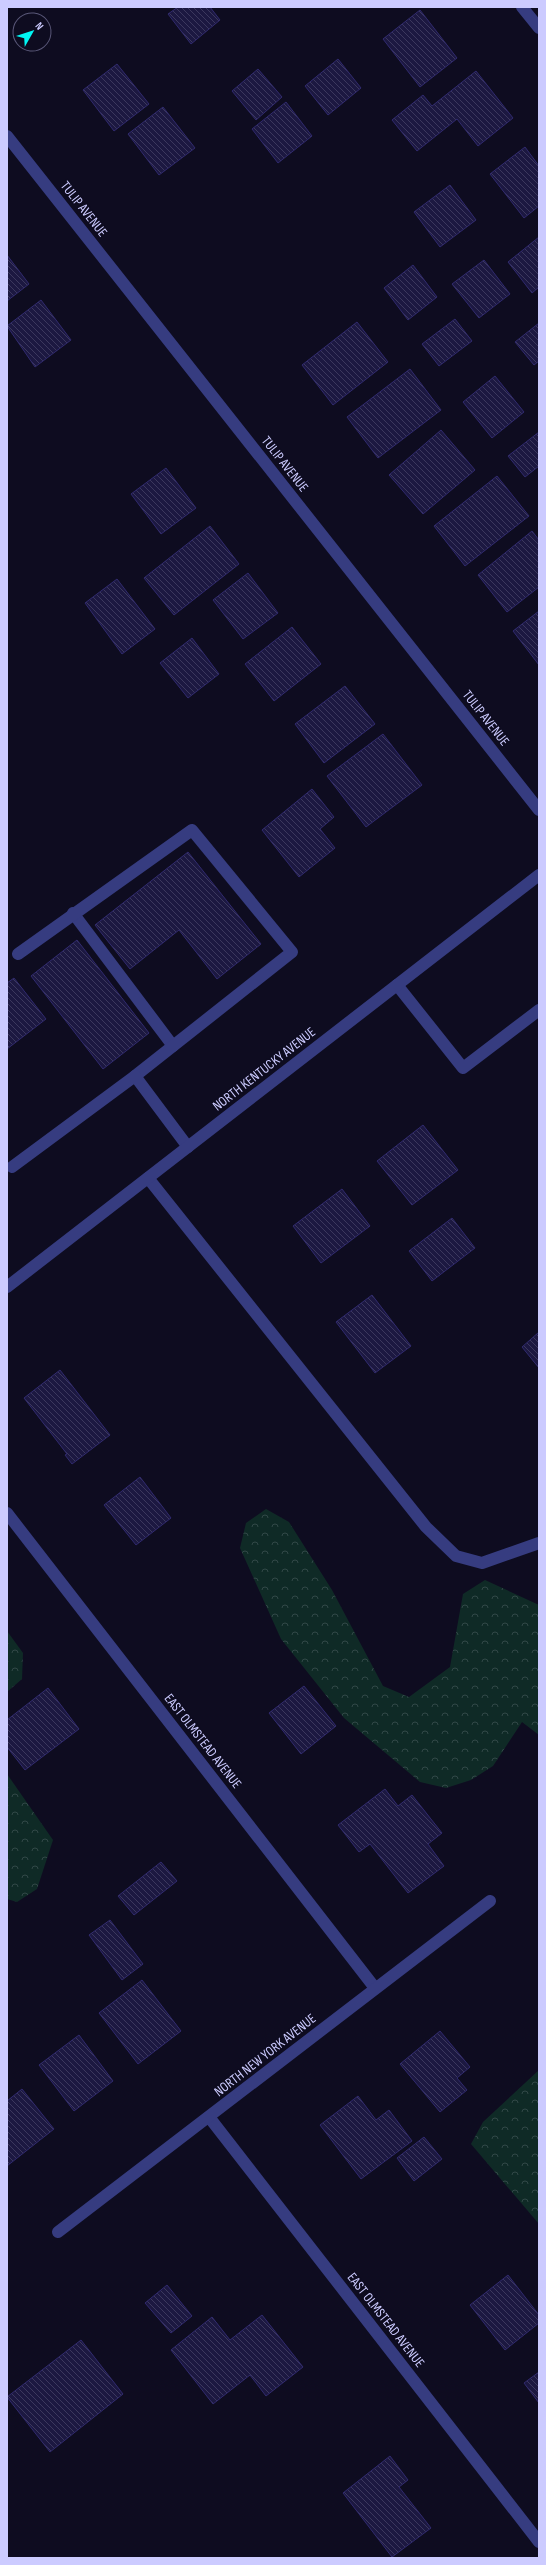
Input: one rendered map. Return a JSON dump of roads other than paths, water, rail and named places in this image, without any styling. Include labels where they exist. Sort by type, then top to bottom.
[{"type":"street","points":[[522,7],[539,28]]},
{"type":"street","name":"TULIP AVENUE","points":[[7,136],[539,810]]},
{"type":"street","points":[[12,1167],[135,1076],[292,952],[192,830],[73,913],[18,954]]},
{"type":"street","name":"NORTH KENTUCKY AVENUE","points":[[7,1287],[539,875]]},
{"type":"street","points":[[73,913],[173,1046]]},
{"type":"street","points":[[397,985],[463,1068],[539,1010]]},
{"type":"street","points":[[135,1076],[188,1146]]},
{"type":"street","points":[[148,1178],[426,1527],[456,1556],[482,1563],[539,1543]]},
{"type":"street","name":"EAST OLMSTEAD AVENUE","points":[[7,1513],[375,1988]]},
{"type":"street","name":"NORTH NEW YORK AVENUE","points":[[58,2232],[490,1901]]},
{"type":"street","name":"EAST OLMSTEAD AVENUE","points":[[209,2117],[539,2542]]}]
